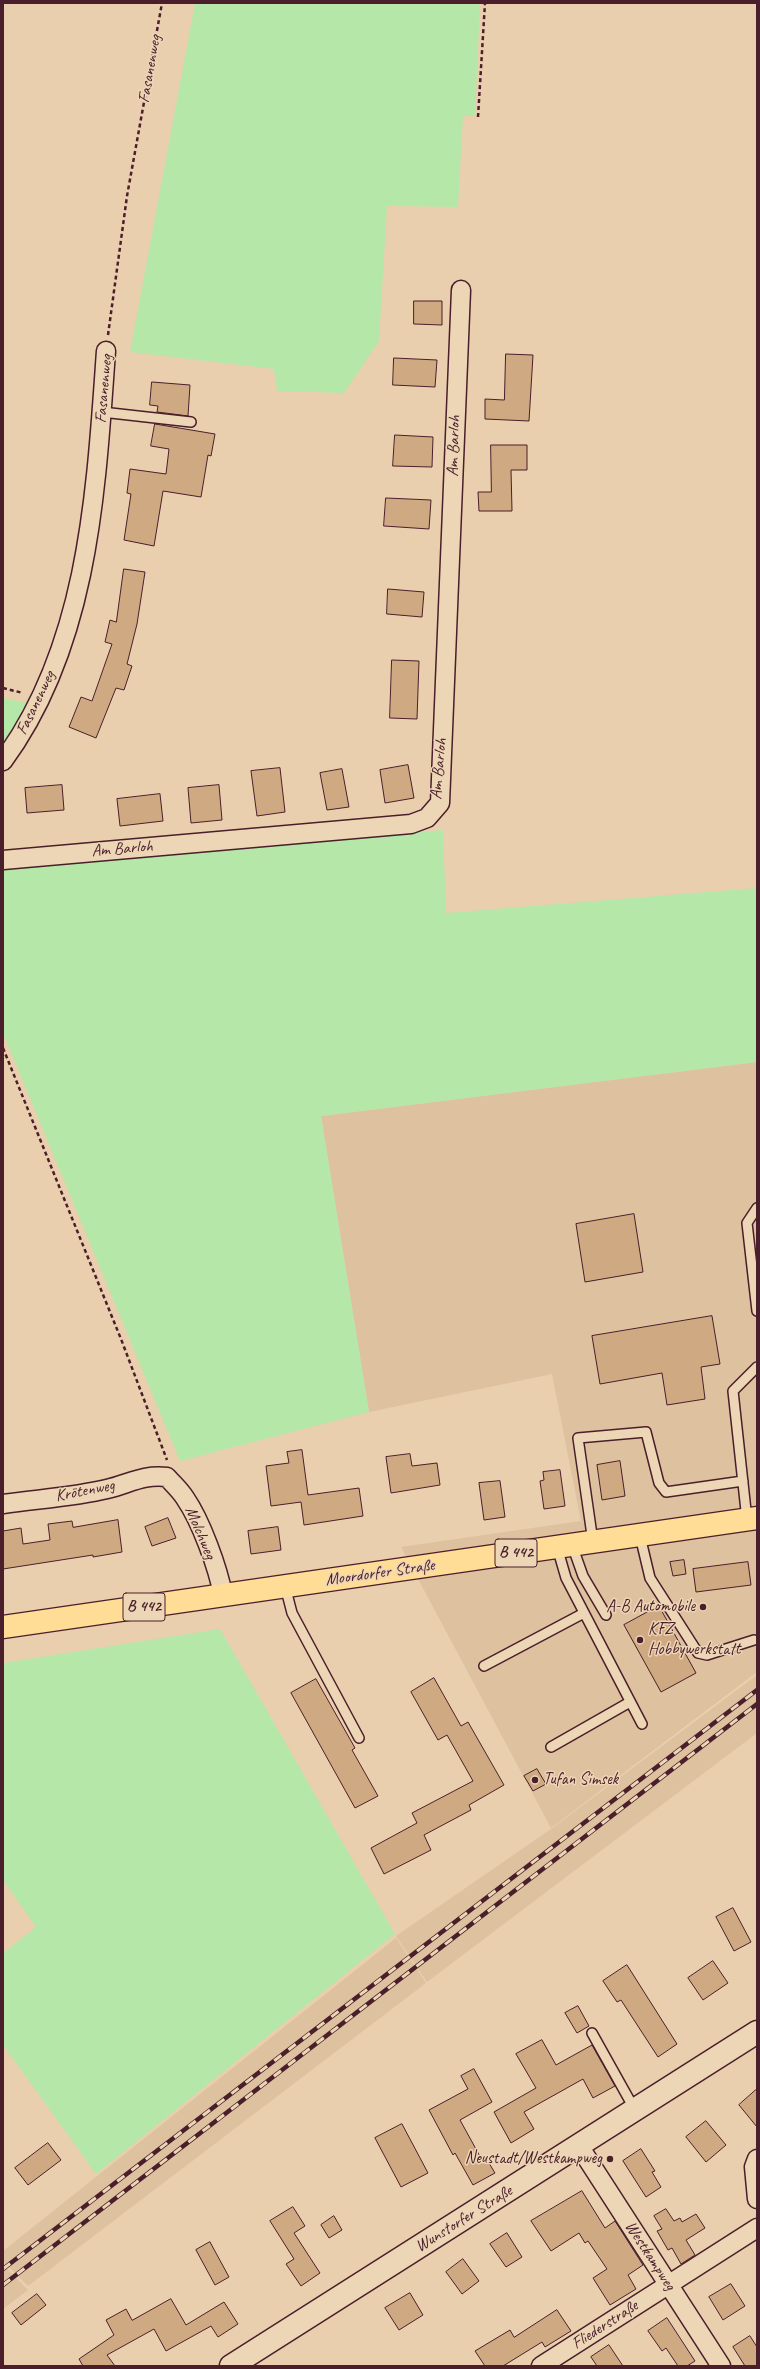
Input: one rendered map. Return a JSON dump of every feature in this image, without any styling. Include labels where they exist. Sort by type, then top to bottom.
[{"type":"main road","name":"Moordorfer Straße","points":[[3,1627],[752,1519]]},
{"type":"street","name":"Am Barloh","points":[[3,860],[411,824],[427,818],[440,803],[461,290]]},
{"type":"street","name":"Fasanenweg","points":[[3,761],[24,733],[52,674],[80,585],[94,498],[106,352]]},
{"type":"street","name":"Krötenweg","points":[[3,1504],[108,1489],[138,1478],[154,1475],[166,1477]]},
{"type":"street","name":"Molchweg","points":[[166,1477],[185,1498],[202,1534],[220,1579],[223,1595]]},
{"type":"street","name":"Wunstorfer Straße","points":[[231,2366],[757,2032]]},
{"type":"street","name":"Westkampweg","points":[[578,2146],[721,2366]]},
{"type":"street","points":[[757,2159],[754,2166],[757,2199]]},
{"type":"street","name":"Fliederstraße","points":[[541,2366],[757,2228]]},
{"type":"lane","points":[[102,412],[191,422]]},
{"type":"lane","points":[[757,1208],[747,1223],[757,1311]]},
{"type":"lane","points":[[752,1519],[743,1481],[732,1391],[757,1367]]},
{"type":"lane","points":[[642,1724],[566,1578],[574,1545],[578,1438],[646,1432],[659,1483],[666,1492],[743,1481]]},
{"type":"lane","points":[[640,1536],[650,1578],[698,1653],[707,1655],[754,1640]]},
{"type":"lane","points":[[574,1545],[583,1576],[606,1615]]},
{"type":"lane","points":[[285,1586],[292,1613],[359,1738]]},
{"type":"lane","points":[[484,1666],[584,1613]]},
{"type":"lane","points":[[551,1747],[630,1702]]},
{"type":"lane","points":[[592,2033],[635,2110]]},
{"type":"path","name":"Fasanenweg","points":[[106,352],[127,196],[162,3]]},
{"type":"path","points":[[478,117],[485,3]]},
{"type":"path","points":[[3,1048],[121,1339],[168,1465],[166,1477]]},
{"type":"shaded area","points":[[757,1062],[757,1672],[551,1828],[401,1547],[581,1521],[552,1374],[369,1412],[321,1116]]},
{"type":"shaded area","points":[[757,1675],[757,1733],[427,1982],[396,1936],[551,1829]]},
{"type":"shaded area","points":[[396,1938],[426,1983],[28,2286],[3,2261],[3,2251]]},
{"type":"shaded area","points":[[3,2265],[28,2290],[3,2309]]},
{"type":"green space","points":[[195,3],[480,3],[475,116],[463,116],[458,207],[387,206],[379,341],[344,393],[277,391],[274,369],[130,352]]},
{"type":"green space","points":[[3,698],[28,703],[17,726],[3,745]]},
{"type":"green space","points":[[443,830],[446,913],[757,888],[757,1062],[321,1116],[369,1412],[180,1461],[3,1033],[3,867]]},
{"type":"green space","points":[[220,1629],[395,1934],[96,2174],[3,2045],[3,1953],[36,1927],[3,1880],[3,1663]]},
{"type":"building","points":[[414,301],[442,301],[442,325],[414,324]]},
{"type":"building","points":[[506,354],[533,355],[529,421],[485,419],[485,399],[504,400]]},
{"type":"building","points":[[394,358],[437,360],[435,387],[393,385]]},
{"type":"building","points":[[152,382],[190,385],[188,416],[157,412],[158,406],[150,405]]},
{"type":"building","points":[[155,424],[215,434],[211,456],[208,455],[201,497],[163,491],[154,546],[124,540],[131,494],[127,493],[130,469],[166,474],[169,449],[151,446]]},
{"type":"building","points":[[395,435],[433,437],[432,467],[393,466]]},
{"type":"building","points":[[491,445],[527,445],[527,470],[511,470],[512,511],[479,511],[478,492],[491,492]]},
{"type":"building","points":[[386,498],[431,500],[429,529],[384,526]]},
{"type":"building","points":[[124,569],[145,572],[137,624],[127,664],[132,666],[124,690],[116,688],[96,738],[69,727],[81,697],[92,701],[112,644],[105,642],[110,620],[116,622]]},
{"type":"building","points":[[388,589],[424,592],[422,617],[387,614]]},
{"type":"building","points":[[392,660],[419,661],[417,719],[390,718]]},
{"type":"building","points":[[408,765],[414,798],[385,803],[380,770]]},
{"type":"building","points":[[280,768],[285,812],[257,816],[251,771]]},
{"type":"building","points":[[342,769],[349,807],[327,810],[320,773]]},
{"type":"building","points":[[62,785],[64,810],[27,813],[25,788]]},
{"type":"building","points":[[219,785],[222,820],[191,823],[188,788]]},
{"type":"building","points":[[160,794],[163,821],[120,826],[117,799]]},
{"type":"building","points":[[634,1214],[643,1272],[585,1282],[576,1224]]},
{"type":"building","points":[[712,1316],[720,1364],[701,1367],[705,1399],[667,1405],[662,1373],[600,1384],[592,1336]]},
{"type":"building","points":[[302,1450],[308,1495],[359,1488],[363,1516],[304,1525],[301,1502],[271,1506],[266,1466],[289,1463],[287,1452]]},
{"type":"building","points":[[410,1454],[412,1466],[437,1463],[440,1485],[391,1493],[386,1457]]},
{"type":"building","points":[[620,1461],[625,1496],[602,1500],[597,1465]]},
{"type":"building","points":[[560,1470],[565,1506],[544,1509],[540,1481],[544,1480],[543,1472]]},
{"type":"building","points":[[500,1481],[505,1517],[484,1520],[479,1483]]},
{"type":"building","points":[[168,1518],[176,1538],[152,1546],[145,1527]]},
{"type":"building","points":[[118,1520],[122,1552],[3,1569],[3,1531],[21,1528],[23,1544],[50,1540],[48,1524],[72,1521],[73,1527]]},
{"type":"building","points":[[278,1527],[281,1550],[251,1554],[248,1531]]},
{"type":"building","points":[[684,1560],[686,1574],[673,1576],[670,1562]]},
{"type":"building","points":[[748,1562],[751,1585],[696,1592],[693,1569]]},
{"type":"building","points":[[659,1606],[696,1673],[661,1692],[624,1625]]},
{"type":"building","points":[[434,1678],[461,1726],[468,1722],[504,1785],[469,1805],[471,1810],[424,1835],[431,1850],[384,1874],[371,1848],[417,1823],[412,1813],[473,1781],[447,1735],[438,1740],[411,1692]]},
{"type":"building","points":[[316,1679],[355,1748],[352,1750],[378,1796],[355,1808],[291,1693]]},
{"type":"building","name":"Tufan Simsek","points":[[537,1769],[546,1784],[533,1791],[524,1776]]},
{"type":"building","points":[[733,1908],[751,1942],[734,1951],[716,1917]]},
{"type":"building","points":[[713,1961],[728,1983],[703,2000],[688,1978]]},
{"type":"building","points":[[627,1965],[677,2044],[658,2057],[621,2000],[617,2002],[603,1981]]},
{"type":"building","points":[[578,2006],[589,2026],[577,2033],[565,2013]]},
{"type":"building","points":[[542,2040],[556,2065],[592,2045],[615,2086],[593,2098],[583,2079],[524,2112],[534,2129],[511,2143],[494,2112],[536,2088],[516,2054]]},
{"type":"building","points":[[474,2069],[492,2102],[460,2120],[482,2160],[486,2158],[495,2173],[473,2185],[455,2153],[453,2155],[429,2110],[468,2089],[461,2076]]},
{"type":"building","points":[[757,2089],[757,2127],[739,2105]]},
{"type":"building","points":[[706,2121],[726,2145],[706,2162],[686,2137]]},
{"type":"building","points":[[402,2124],[428,2173],[401,2187],[375,2138]]},
{"type":"building","points":[[48,2143],[61,2160],[28,2185],[15,2168]]},
{"type":"building","points":[[641,2149],[655,2171],[652,2172],[661,2187],[646,2197],[623,2161]]},
{"type":"building","points":[[582,2191],[605,2228],[615,2221],[643,2265],[628,2275],[636,2289],[610,2305],[593,2278],[607,2269],[588,2241],[585,2243],[579,2233],[551,2251],[531,2221]]},
{"type":"building","points":[[293,2207],[305,2226],[294,2233],[320,2273],[301,2286],[286,2264],[294,2259],[270,2221]]},
{"type":"building","points":[[666,2209],[674,2221],[680,2218],[682,2222],[696,2214],[705,2228],[686,2240],[695,2255],[681,2264],[672,2248],[668,2250],[657,2231],[662,2229],[654,2216]]},
{"type":"building","points":[[334,2216],[342,2230],[329,2238],[321,2225]]},
{"type":"building","points":[[507,2233],[522,2257],[506,2267],[490,2244]]},
{"type":"building","points":[[210,2242],[229,2277],[215,2285],[196,2250]]},
{"type":"building","points":[[463,2259],[479,2281],[462,2294],[446,2272]]},
{"type":"building","points":[[731,2284],[745,2306],[723,2320],[709,2297]]},
{"type":"building","points":[[410,2293],[423,2315],[399,2330],[385,2308]]},
{"type":"building","points":[[37,2294],[46,2305],[21,2325],[12,2313]]},
{"type":"building","points":[[171,2299],[186,2325],[224,2302],[238,2324],[218,2337],[211,2326],[166,2351],[154,2329],[107,2355],[115,2366],[83,2366],[79,2359],[114,2335],[106,2320],[126,2309],[132,2320]]},
{"type":"building","points":[[557,2310],[571,2331],[545,2347],[542,2342],[503,2366],[485,2366],[475,2351],[510,2330],[514,2337]]},
{"type":"building","points":[[667,2318],[695,2361],[687,2366],[678,2366],[666,2348],[662,2351],[648,2331]]},
{"type":"building","points":[[750,2336],[757,2347],[757,2366],[745,2366],[733,2347]]},
{"type":"building","points":[[609,2345],[623,2366],[597,2366],[591,2357]]},
{"type":"railway","points":[[3,2269],[757,1690]]},
{"type":"railway","points":[[3,2285],[757,1704]]},
{"type":"place","name":"A-B Automobile","points":[[703,1607]]},
{"type":"place","name":"KFZ Hobbywerkstatt","points":[[640,1640]]},
{"type":"place","name":"Tufan Simsek","points":[[535,1780]]},
{"type":"place","name":"Neustadt/Westkampweg","points":[[610,2159]]}]
